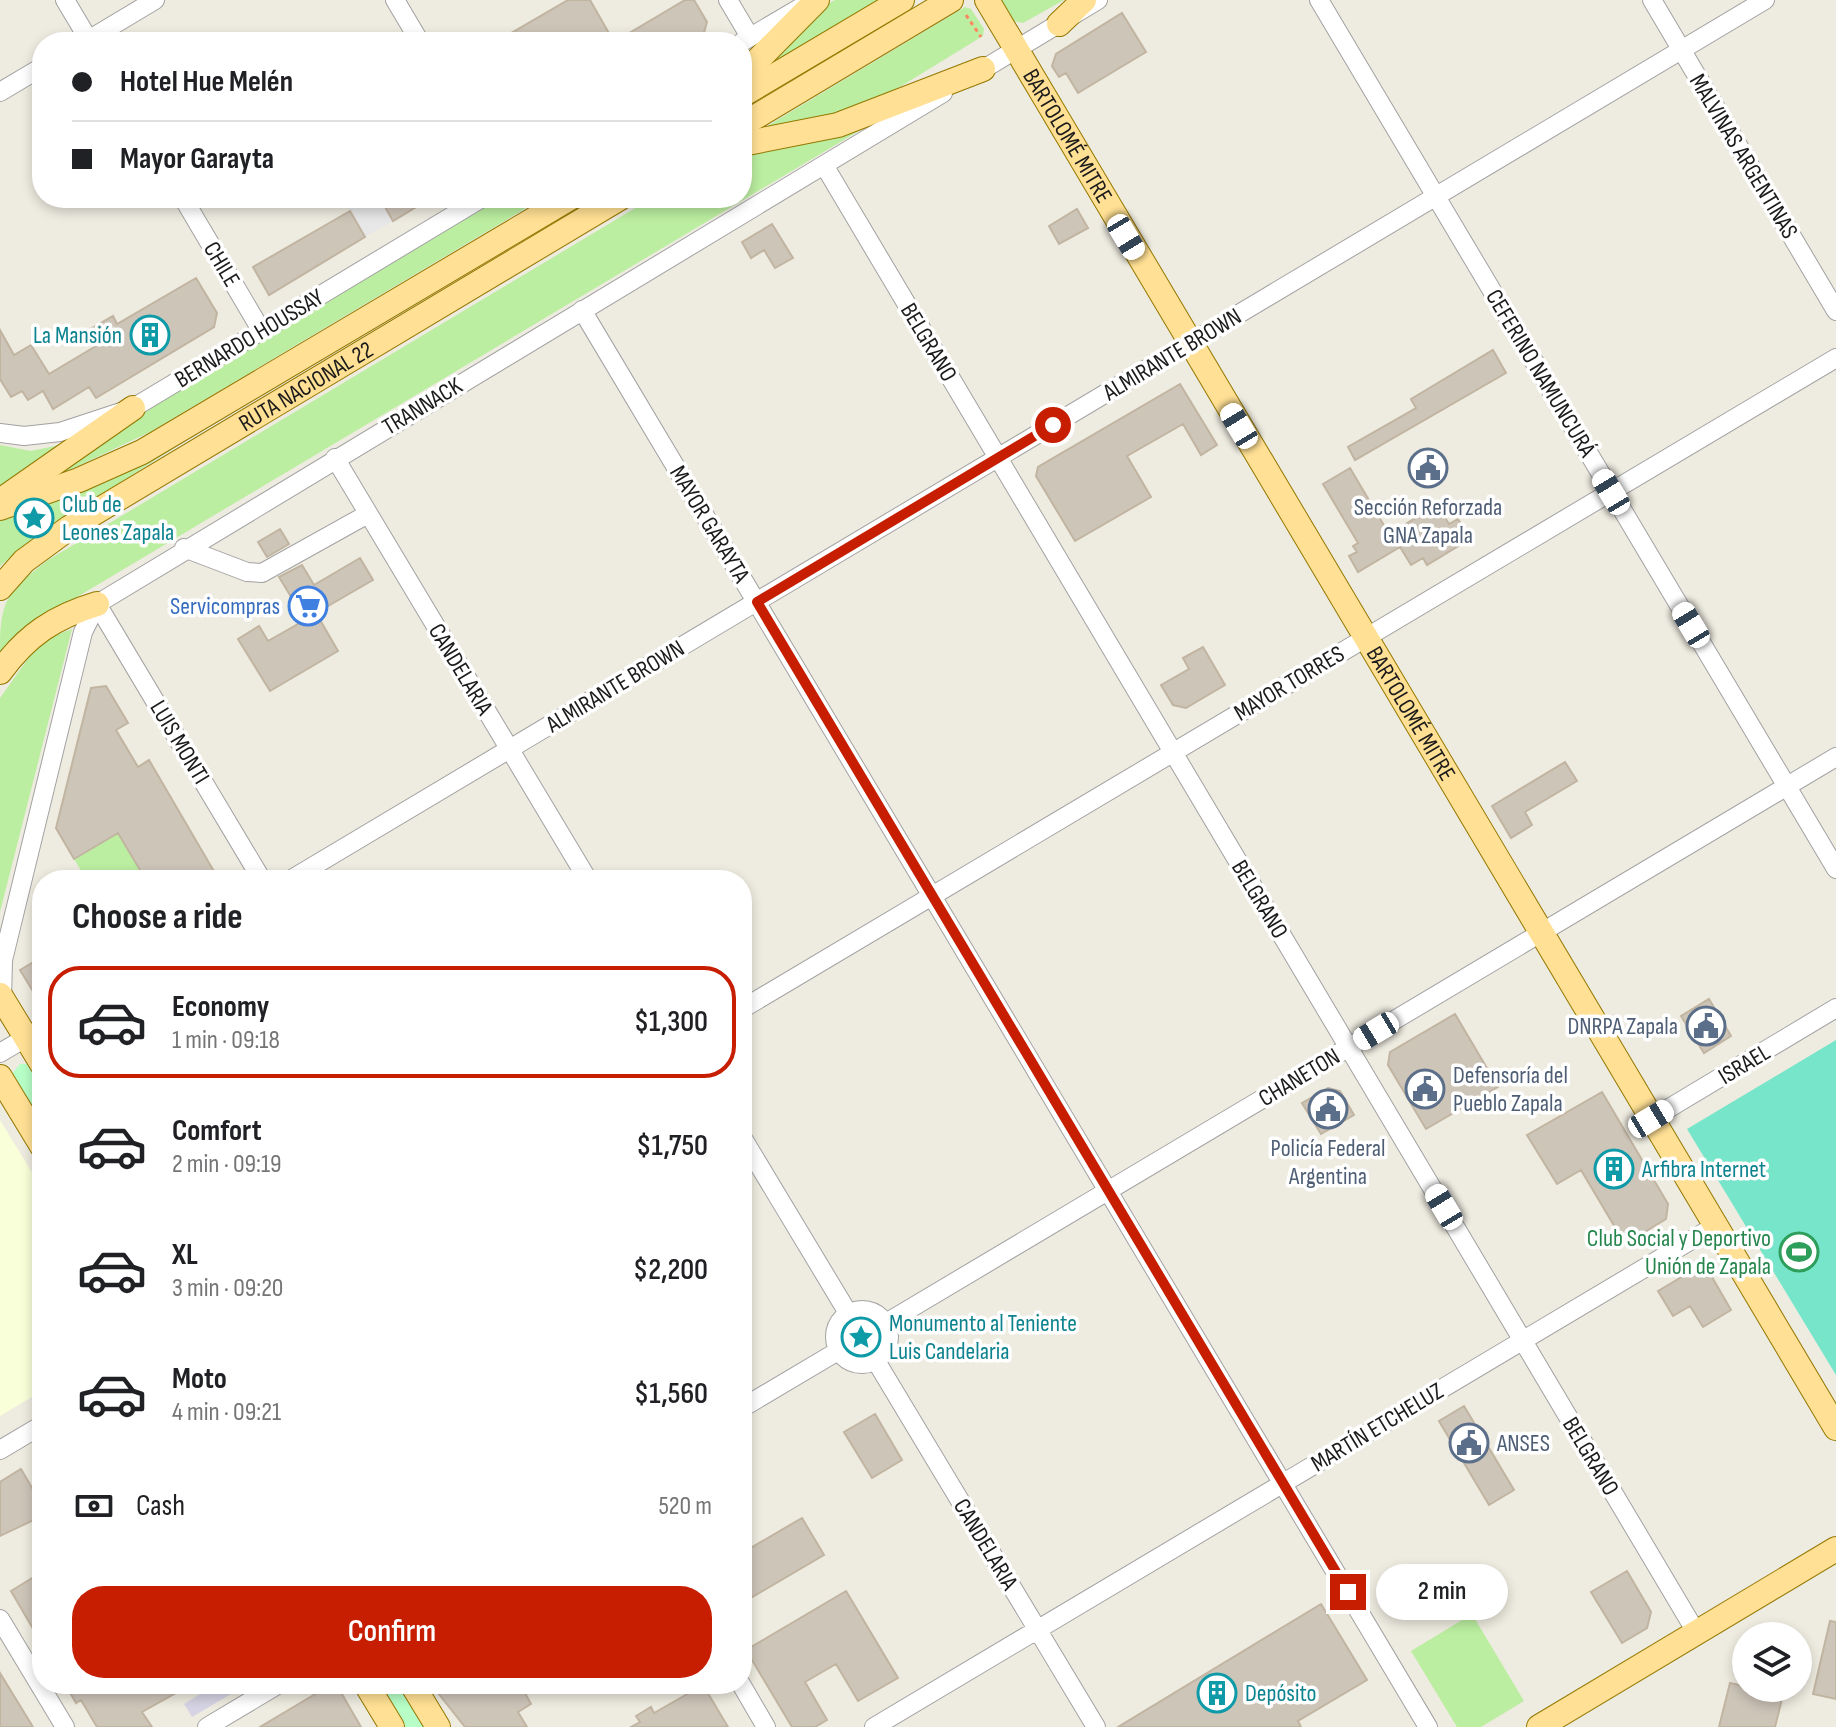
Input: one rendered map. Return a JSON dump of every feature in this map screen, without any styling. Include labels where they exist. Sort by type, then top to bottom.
[{"type":"main road","points":[[752,66],[815,0]]},
{"type":"main road","points":[[752,89],[902,0]]},
{"type":"main road","name":"BARTOLOMÉ MITRE","points":[[987,0],[1836,1428]]},
{"type":"main road","points":[[1059,24],[1084,0]]},
{"type":"main road","points":[[752,119],[956,4]]},
{"type":"main road","points":[[752,142],[838,125],[983,69]]},
{"type":"main road","name":"RUTA NACIONAL 22","points":[[0,508],[79,480],[142,452],[553,208]]},
{"type":"main road","name":"RUTA NACIONAL 22","points":[[0,588],[24,561],[69,528],[603,208]]},
{"type":"main road","points":[[0,499],[133,408]]},
{"type":"main road","points":[[0,672],[37,630],[69,613],[97,604]]},
{"type":"main road","points":[[1,997],[32,1031]]},
{"type":"main road","points":[[0,1077],[32,1130]]},
{"type":"main road","points":[[1539,1727],[1836,1549]]},
{"type":"main road","points":[[372,1694],[392,1727]]},
{"type":"main road","points":[[418,1694],[438,1727]]},
{"type":"street","points":[[65,0],[83,32]]},
{"type":"street","points":[[103,32],[155,0]]},
{"type":"street","points":[[395,0],[414,32]]},
{"type":"street","points":[[728,0],[742,32]]},
{"type":"street","points":[[752,37],[815,0]]},
{"type":"street","name":"TRANNACK","points":[[97,604],[184,548],[1098,0]]},
{"type":"street","name":"CEFERINO NAMUNCURÁ","points":[[1319,0],[1836,869]]},
{"type":"street","name":"MALVINAS ARGENTINAS","points":[[1652,0],[1836,311]]},
{"type":"street","name":"ALMIRANTE BROWN","points":[[307,870],[1765,0]]},
{"type":"street","points":[[0,92],[32,73]]},
{"type":"street","name":"BELGRANO","points":[[824,165],[1696,1632]]},
{"type":"street","name":"CHILE","points":[[189,208],[261,330]]},
{"type":"street","name":"BERNARDO HOUSSAY","points":[[0,433],[24,436],[60,432],[133,408],[465,208]]},
{"type":"street","name":"MAYOR GARAYTA","points":[[582,310],[1428,1727]]},
{"type":"street","name":"MAYOR TORRES","points":[[752,1003],[1836,358]]},
{"type":"street","name":"CANDELARIA","points":[[335,458],[582,870]]},
{"type":"street","points":[[184,548],[247,572],[262,573],[368,514]]},
{"type":"street","points":[[1,997],[3,960],[83,632],[97,604]]},
{"type":"street","name":"LUIS MONTI","points":[[97,604],[256,870]]},
{"type":"street","name":"CHANETON","points":[[886,1323],[1836,757]]},
{"type":"street","name":"ISRAEL","points":[[1651,1119],[1836,1008]]},
{"type":"street","points":[[0,1053],[32,1034]]},
{"type":"street","points":[[752,1154],[848,1313]]},
{"type":"street","name":"MARTÍN ETCHELUZ","points":[[874,1727],[1715,1226]]},
{"type":"street","points":[[864,1310],[886,1323],[887,1348],[876,1361],[859,1365],[838,1351],[834,1335],[848,1313],[864,1310]]},
{"type":"street","points":[[752,1402],[838,1351]]},
{"type":"street","name":"CANDELARIA","points":[[876,1361],[1096,1727]]},
{"type":"street","points":[[0,1450],[32,1431]]},
{"type":"street","points":[[0,1619],[32,1672]]},
{"type":"street","points":[[45,1694],[65,1727]]},
{"type":"street","points":[[207,1727],[262,1694]]},
{"type":"street","points":[[747,1694],[766,1727]]},
{"type":"path","points":[[956,4],[981,37]]},
{"type":"shaded area","points":[[348,208],[386,208],[393,221],[365,237]]},
{"type":"shaded area","points":[[0,1120],[32,1173],[32,1397],[0,1416]]},
{"type":"shaded area","points":[[200,1694],[231,1694],[192,1717],[184,1704]]},
{"type":"green space","points":[[835,0],[881,0],[752,79],[752,77],[824,6]]},
{"type":"green space","points":[[1000,0],[1064,0],[1023,23],[1014,21]]},
{"type":"green space","points":[[965,7],[971,9],[984,29],[983,36],[885,96],[846,114],[754,134]]},
{"type":"green space","points":[[894,110],[752,195],[752,150]]},
{"type":"green space","points":[[484,208],[526,208],[150,432],[27,490],[125,422]]},
{"type":"green space","points":[[635,208],[730,208],[25,628],[0,654],[1,622],[8,600],[22,581],[48,560]]},
{"type":"green space","points":[[74,442],[20,477],[0,485],[0,445],[31,451]]},
{"type":"green space","points":[[179,445],[36,536],[0,566],[0,520],[65,497]]},
{"type":"green space","points":[[72,629],[0,912],[0,698],[32,653],[53,636]]},
{"type":"green space","points":[[118,833],[140,870],[81,870],[74,859]]},
{"type":"green space","name":"Club Social y Deportivo Unión de Zapala","points":[[1836,1040],[1836,1375],[1687,1129]]},
{"type":"green space","points":[[20,1064],[32,1066],[32,1115],[11,1075]]},
{"type":"green space","points":[[1472,1614],[1524,1701],[1481,1727],[1457,1727],[1411,1651]]},
{"type":"green space","points":[[378,1694],[412,1694],[431,1727],[398,1727]]},
{"type":"building","points":[[568,0],[590,0],[608,32],[513,32]]},
{"type":"building","points":[[685,0],[694,0],[707,22],[704,32],[631,32]]},
{"type":"building","points":[[1122,13],[1146,52],[1078,93],[1066,73],[1059,77],[1052,66],[1056,54]]},
{"type":"building","points":[[386,208],[414,208],[393,221]]},
{"type":"building","points":[[1077,209],[1088,228],[1059,244],[1049,226]]},
{"type":"building","points":[[350,211],[365,237],[269,295],[253,267]]},
{"type":"building","points":[[772,224],[793,258],[775,268],[764,250],[751,258],[742,242]]},
{"type":"building","points":[[196,278],[217,313],[214,327],[96,398],[89,387],[53,409],[43,391],[28,400],[22,391],[11,397],[0,379],[0,330],[14,355],[31,345],[49,374],[96,346],[87,331],[113,316],[117,324]]},
{"type":"building","points":[[1493,350],[1506,373],[1355,460],[1348,447],[1416,408],[1411,399]]},
{"type":"building","points":[[1180,384],[1217,445],[1201,455],[1183,424],[1127,456],[1151,497],[1075,541],[1036,476],[1038,467]]},
{"type":"building","points":[[1350,468],[1389,534],[1437,505],[1449,524],[1458,519],[1470,539],[1427,565],[1423,558],[1411,565],[1400,547],[1358,572],[1349,556],[1357,552],[1353,546],[1358,543],[1323,484]]},
{"type":"building","points":[[280,529],[289,544],[267,557],[258,542]]},
{"type":"building","points":[[360,558],[373,580],[316,613],[338,651],[270,691],[238,639],[259,626],[268,641],[305,620],[279,577],[302,565],[314,585]]},
{"type":"building","points":[[1203,647],[1225,685],[1186,708],[1173,705],[1161,685],[1189,669],[1183,658]]},
{"type":"building","points":[[106,686],[128,723],[116,730],[138,767],[149,760],[213,870],[140,870],[118,833],[74,859],[56,828],[91,688]]},
{"type":"building","points":[[1565,762],[1577,781],[1525,812],[1532,825],[1511,838],[1492,806]]},
{"type":"building","points":[[32,963],[32,990],[20,970]]},
{"type":"building","name":"DNRPA Zapala","points":[[1709,999],[1731,1036],[1704,1053],[1681,1016]]},
{"type":"building","points":[[1455,1014],[1498,1087],[1426,1129],[1388,1065],[1390,1052]]},
{"type":"building","name":"Policía Federal Argentina","points":[[1328,1088],[1340,1091],[1354,1115],[1321,1134],[1302,1103]]},
{"type":"building","points":[[1602,1092],[1668,1204],[1666,1219],[1625,1244],[1581,1170],[1557,1184],[1527,1135]]},
{"type":"building","points":[[1695,1269],[1709,1272],[1731,1310],[1703,1327],[1690,1306],[1673,1316],[1658,1291]]},
{"type":"building","name":"ANSES","points":[[1464,1406],[1514,1490],[1489,1505],[1439,1421]]},
{"type":"building","points":[[875,1414],[902,1460],[872,1478],[844,1432]]},
{"type":"building","points":[[21,1469],[32,1488],[32,1521],[0,1536],[0,1482]]},
{"type":"building","points":[[802,1518],[824,1555],[752,1597],[752,1547]]},
{"type":"building","points":[[1627,1571],[1651,1612],[1647,1628],[1622,1643],[1591,1592]]},
{"type":"building","points":[[32,1578],[32,1627],[11,1591]]},
{"type":"building","points":[[846,1591],[898,1678],[858,1701],[836,1664],[805,1682],[827,1720],[815,1727],[792,1727],[752,1660],[752,1646]]},
{"type":"building","points":[[1321,1604],[1367,1680],[1298,1721],[1301,1727],[1118,1727]]},
{"type":"building","points":[[1830,1621],[1836,1622],[1836,1699],[1813,1694]]},
{"type":"building","points":[[0,1673],[33,1727],[0,1727]]},
{"type":"building","points":[[1730,1683],[1732,1702],[1781,1702],[1775,1727],[1719,1727]]},
{"type":"building","points":[[71,1694],[174,1694],[142,1712],[152,1727],[97,1727],[81,1700],[76,1703]]},
{"type":"building","points":[[315,1694],[342,1694],[361,1727],[260,1727]]},
{"type":"building","points":[[439,1694],[526,1694],[531,1704],[518,1712],[527,1727],[465,1727]]},
{"type":"building","points":[[687,1694],[708,1694],[728,1727],[631,1727],[640,1722],[636,1716],[651,1707],[654,1713]]},
{"type":"place","name":"La Mansión","points":[[150,335]]},
{"type":"place","name":"Sección Reforzada GNA Zapala","points":[[1428,468]]},
{"type":"place","name":"Club de Leones Zapala","points":[[34,518]]},
{"type":"place","name":"Servicompras","points":[[308,606]]},
{"type":"place","name":"DNRPA Zapala","points":[[1706,1026]]},
{"type":"place","name":"Defensoría del Pueblo Zapala","points":[[1425,1089]]},
{"type":"place","name":"Policía Federal Argentina","points":[[1328,1109]]},
{"type":"place","name":"Arfibra Internet","points":[[1614,1169]]},
{"type":"place","name":"Club Social y Deportivo Unión de Zapala","points":[[1799,1252]]},
{"type":"place","name":"Monumento al Teniente Luis Candelaria","points":[[861,1337]]},
{"type":"place","name":"ANSES","points":[[1469,1443]]},
{"type":"place","name":"Depósito","points":[[1217,1693]]},
{"type":"route","points":[[1053,425],[757,602],[1348,1592]]}]
